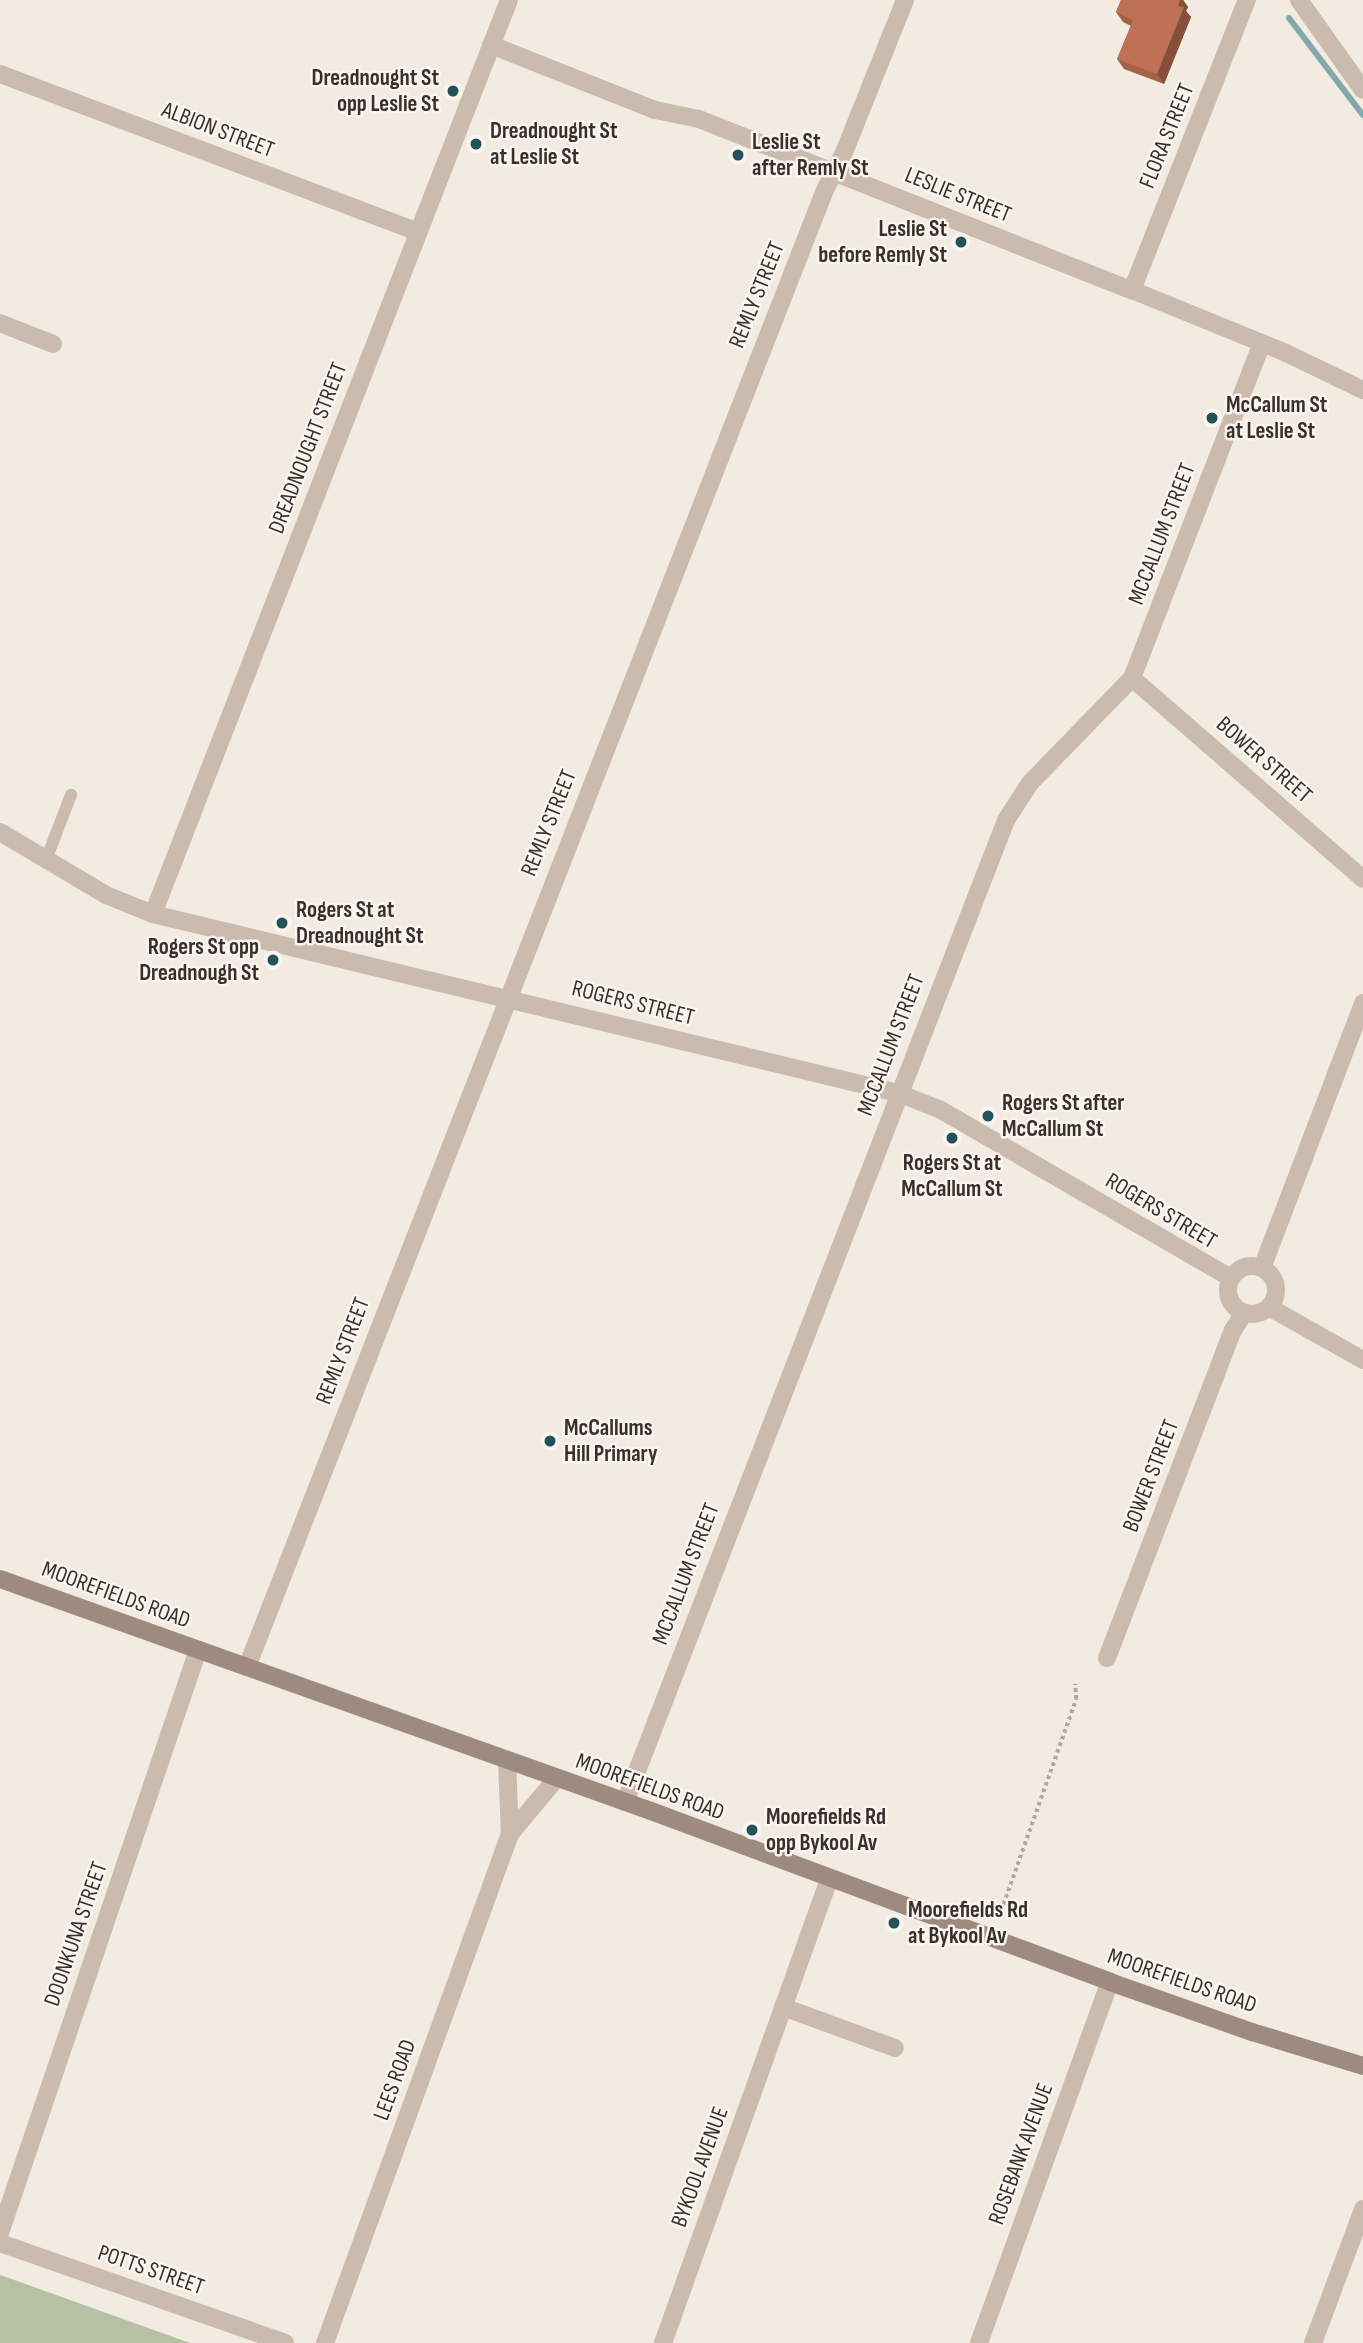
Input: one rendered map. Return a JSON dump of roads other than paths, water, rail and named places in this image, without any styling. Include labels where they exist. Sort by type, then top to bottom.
[{"type":"main road","name":"MOOREFIELDS ROAD","points":[[0,1579],[625,1802],[1110,1982],[1252,2032],[1363,2066]]},
{"type":"street","name":"DREADNOUGHT STREET","points":[[153,914],[509,0]]},
{"type":"street","name":"REMLY STREET","points":[[247,1667],[825,190],[835,172],[905,0]]},
{"type":"street","name":"FLORA STREET","points":[[1132,290],[1247,0]]},
{"type":"street","points":[[1299,0],[1363,90]]},
{"type":"street","name":"LESLIE STREET","points":[[491,45],[655,110],[699,119],[835,172],[1262,343],[1363,390]]},
{"type":"street","name":"ALBION STREET","points":[[0,74],[418,232]]},
{"type":"street","points":[[0,323],[53,344]]},
{"type":"street","name":"MCCALLUM STREET","points":[[625,1802],[898,1093],[1012,810],[1030,783],[1132,678],[1262,343]]},
{"type":"street","name":"BOWER STREET","points":[[1132,678],[1363,879]]},
{"type":"street","name":"ROGERS STREET","points":[[0,832],[106,895],[153,914],[898,1093],[941,1110],[1231,1278]]},
{"type":"street","points":[[1262,1268],[1363,1003]]},
{"type":"street","points":[[1248,1266],[1262,1268],[1275,1286],[1269,1307],[1257,1313],[1244,1313],[1230,1298],[1231,1278],[1248,1266]]},
{"type":"street","points":[[1269,1307],[1363,1360]]},
{"type":"street","name":"BOWER STREET","points":[[1107,1658],[1233,1330],[1244,1313]]},
{"type":"street","name":"DOONKUNA STREET","points":[[0,2233],[198,1650]]},
{"type":"street","name":"LEES ROAD","points":[[508,1762],[510,1834]]},
{"type":"street","name":"LEES ROAD","points":[[325,2343],[510,1834],[556,1779]]},
{"type":"street","name":"BYKOOL AVENUE","points":[[663,2343],[829,1879]]},
{"type":"street","name":"ROSEBANK AVENUE","points":[[979,2343],[1110,1982]]},
{"type":"street","points":[[783,2007],[895,2048]]},
{"type":"street","points":[[1313,2343],[1363,2209]]},
{"type":"street","name":"POTTS STREET","points":[[0,2244],[285,2343]]},
{"type":"lane","points":[[46,860],[71,795]]},
{"type":"waterway","points":[[1289,18],[1363,115]]},
{"type":"place","name":"Dreadnought St opp Leslie St","points":[[453,91]]},
{"type":"place","name":"Dreadnought St at Leslie St","points":[[476,144]]},
{"type":"place","name":"Leslie St after Remly St","points":[[738,155]]},
{"type":"place","name":"Leslie St before Remly St","points":[[961,242]]},
{"type":"place","name":"McCallum St at Leslie St","points":[[1212,418]]},
{"type":"place","name":"Rogers St at Dreadnought St","points":[[282,923]]},
{"type":"place","name":"Rogers St opp Dreadnough St","points":[[273,960]]},
{"type":"place","name":"Rogers St after McCallum St","points":[[988,1116]]},
{"type":"place","name":"Rogers St at McCallum St","points":[[952,1138]]},
{"type":"place","name":"McCallums Hill Primary","points":[[550,1441]]},
{"type":"place","name":"Moorefields Rd opp Bykool Av","points":[[752,1830]]},
{"type":"place","name":"Moorefields Rd at Bykool Av","points":[[894,1923]]}]
